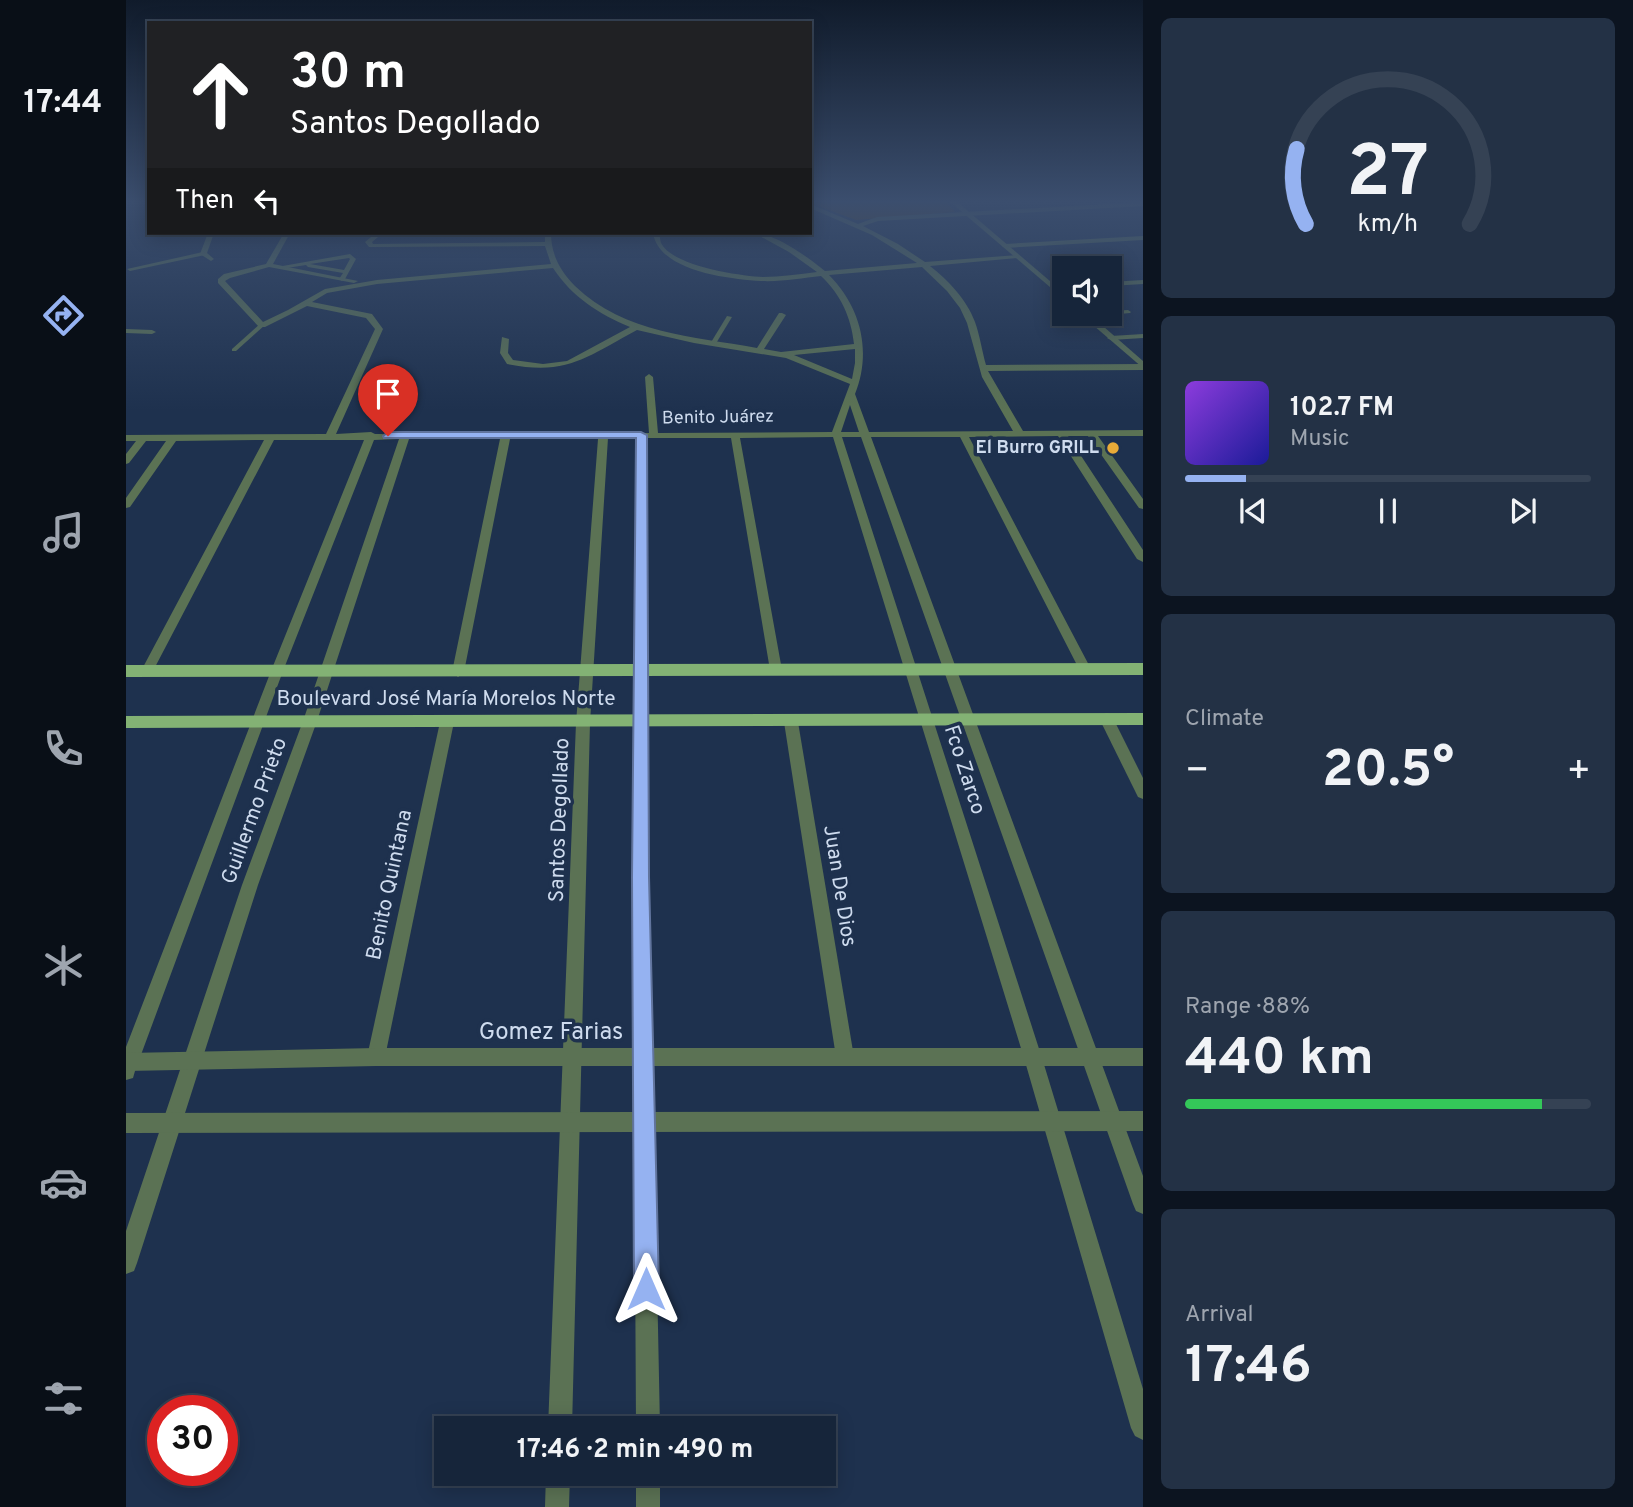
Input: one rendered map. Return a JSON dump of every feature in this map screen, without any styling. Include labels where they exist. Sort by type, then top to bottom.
[{"type":"main road","name":"Boulevard José María Morelos Norte","points":[[126,671],[1143,669]]},
{"type":"main road","name":"Boulevard José María Morelos Norte","points":[[126,722],[583,723],[1143,719]]},
{"type":"street","points":[[248,270],[223,279],[221,284],[262,325],[305,303],[344,276]]},
{"type":"street","points":[[304,270],[377,282]]},
{"type":"street","points":[[325,291],[377,282],[506,270]]},
{"type":"street","points":[[557,270],[574,292],[598,310],[637,327],[713,344],[781,354],[858,346]]},
{"type":"street","points":[[709,270],[763,279],[872,270]]},
{"type":"street","points":[[820,270],[844,295],[855,320],[858,346],[859,368],[839,412],[836,433]]},
{"type":"street","points":[[929,270],[964,308],[976,335],[983,368],[1020,434]]},
{"type":"street","points":[[1033,270],[1052,287]]},
{"type":"street","points":[[1122,283],[1143,282]]},
{"type":"street","points":[[305,303],[369,316],[379,329],[330,436]]},
{"type":"street","points":[[759,351],[782,315]]},
{"type":"street","points":[[1097,326],[1143,366]]},
{"type":"street","points":[[505,339],[504,353],[510,362],[557,366],[637,327]]},
{"type":"street","points":[[126,331],[152,332]]},
{"type":"street","points":[[1111,338],[1143,336]]},
{"type":"street","points":[[781,354],[852,388]]},
{"type":"street","points":[[983,368],[1143,366]]},
{"type":"street","points":[[648,1416],[640,722],[649,377]]},
{"type":"street","name":"Fco Zarco","points":[[852,388],[1143,1204]]},
{"type":"street","name":"Benito Juárez","points":[[126,438],[867,432],[1143,433]]},
{"type":"street","name":"Fco Zarco","points":[[836,433],[1033,1058],[1143,1428]]},
{"type":"street","points":[[1061,433],[1143,559]]},
{"type":"street","points":[[1091,433],[1143,506]]},
{"type":"street","points":[[963,434],[1085,669]]},
{"type":"street","name":"Guillermo Prieto","points":[[127,1065],[277,671],[371,435]]},
{"type":"street","points":[[458,672],[506,435]]},
{"type":"street","name":"Santos Degollado","points":[[559,1416],[583,723],[603,435]]},
{"type":"street","points":[[735,435],[776,670]]},
{"type":"street","points":[[147,671],[271,436]]},
{"type":"street","name":"Guillermo Prieto","points":[[126,1264],[250,885],[310,721],[405,436]]},
{"type":"street","points":[[126,461],[143,438]]},
{"type":"street","points":[[126,505],[173,438]]},
{"type":"street","points":[[1106,719],[1143,793]]},
{"type":"street","name":"Benito Quintana","points":[[376,1057],[447,722]]},
{"type":"street","name":"Juan De Dios","points":[[792,722],[845,1057]]},
{"type":"street","name":"Gomez Farias","points":[[127,1065],[376,1057],[1143,1057]]},
{"type":"street","points":[[126,1123],[1143,1121]]},
{"type":"street","points":[[557,1507],[558,1486]]},
{"type":"street","points":[[648,1486],[648,1507]]},
{"type":"lane","points":[[325,270],[344,276],[347,270]]},
{"type":"lane","points":[[1122,312],[1128,312]]},
{"type":"lane","points":[[713,344],[729,317]]},
{"type":"lane","points":[[234,350],[262,325]]},
{"type":"place","name":"El Burro GRILL","points":[[1113,448]]},
{"type":"route","points":[[388,436],[641,435],[640,877],[645,1059],[646,1289]]}]
